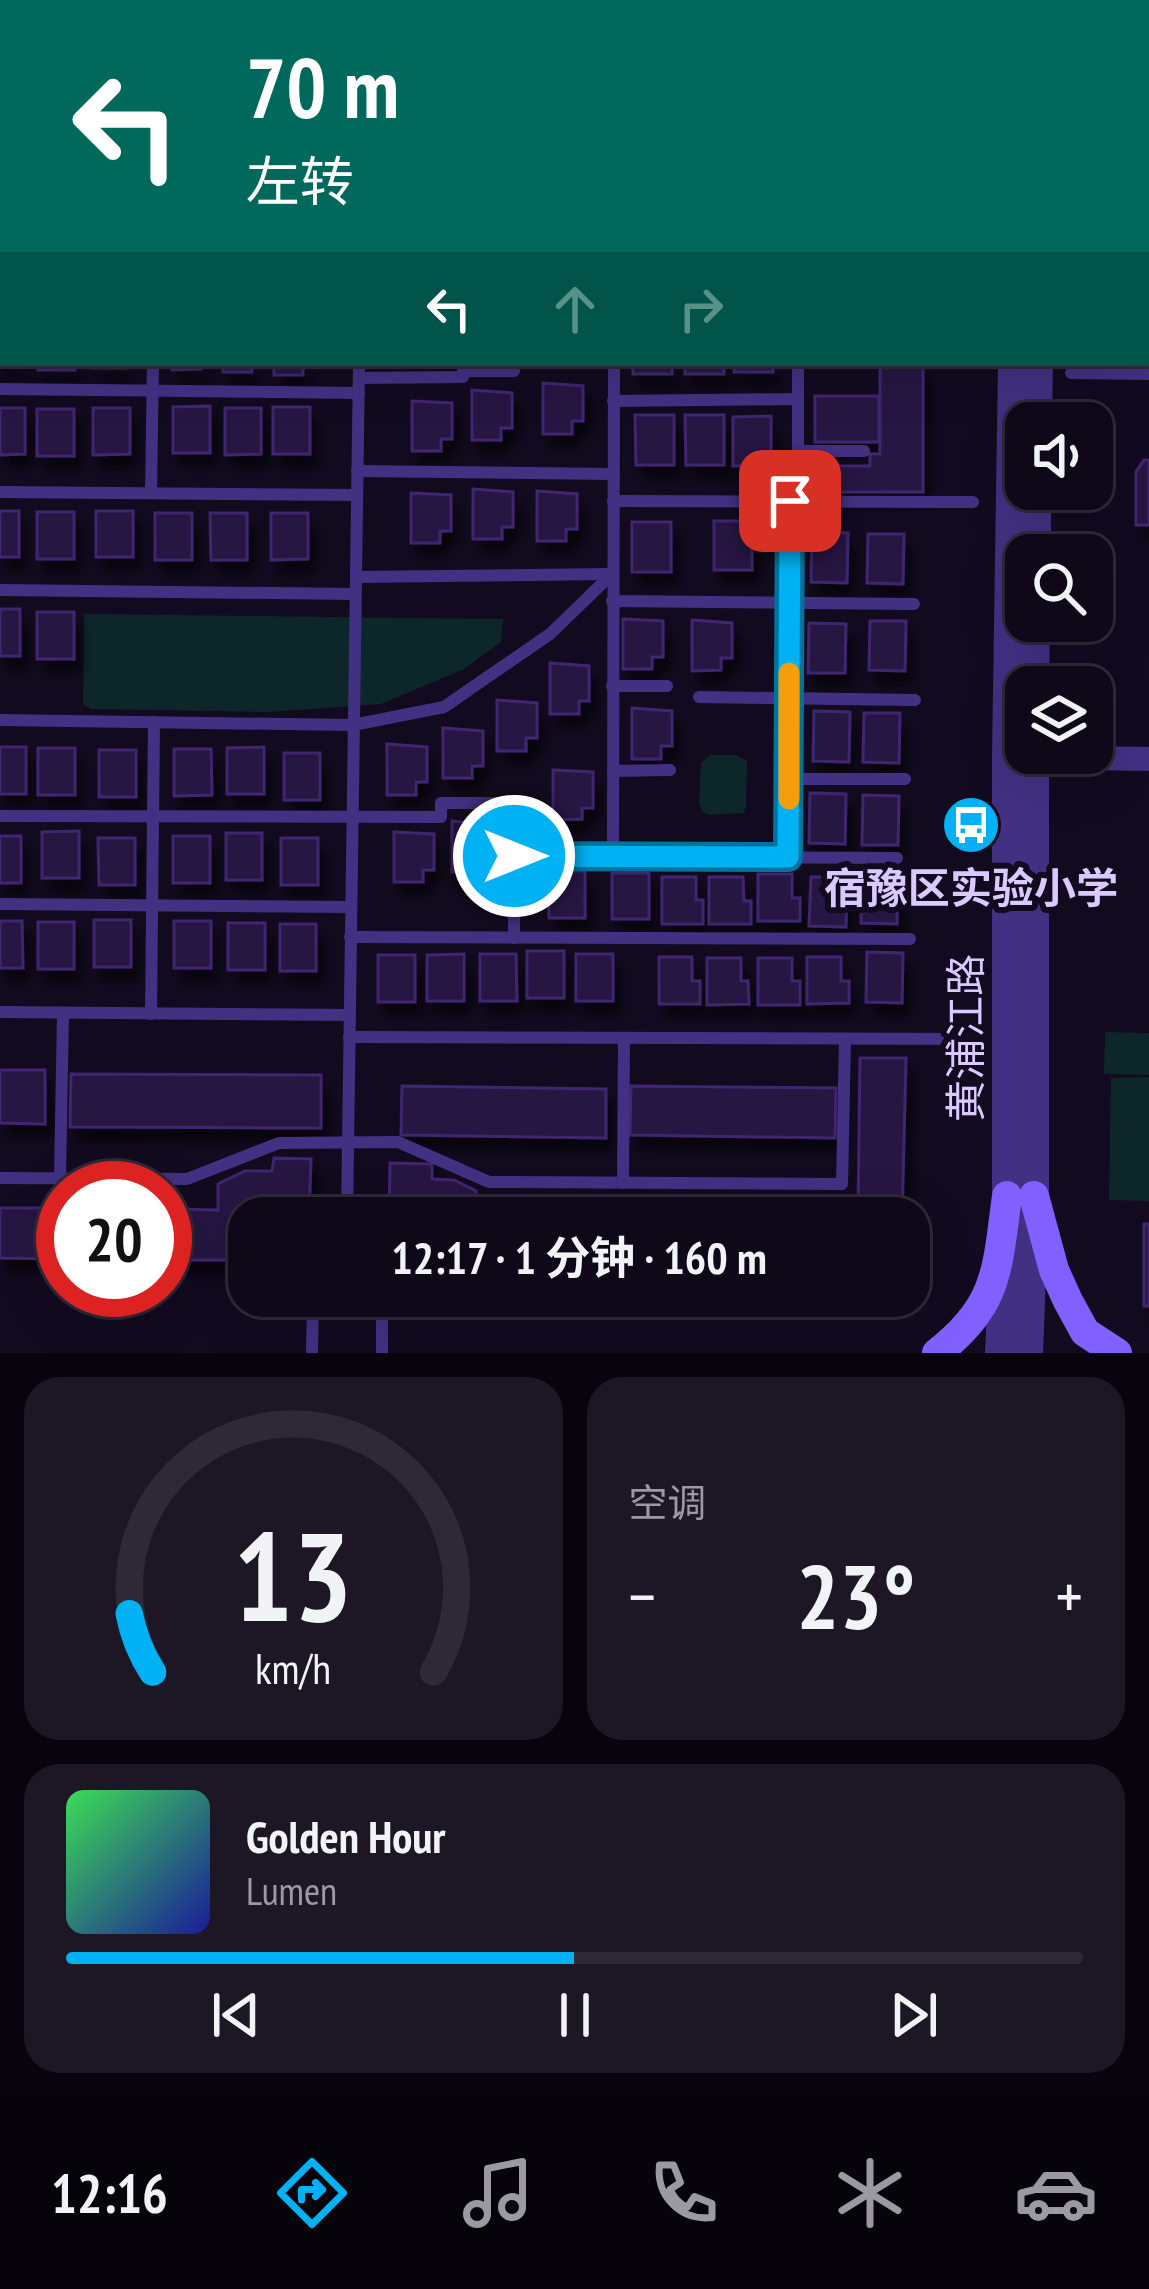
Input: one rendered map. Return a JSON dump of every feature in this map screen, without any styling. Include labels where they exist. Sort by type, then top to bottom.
[{"type":"main road","points":[[937,1353],[962,1334],[984,1305],[1020,1196]]},
{"type":"main road","points":[[1020,1196],[1085,1332],[1117,1353]]},
{"type":"street","name":"黄浦江路","points":[[1013,366],[1022,666]]},
{"type":"street","points":[[1037,402],[1038,366]]},
{"type":"street","points":[[1113,758],[1149,759]]},
{"type":"street","name":"黄浦江路","points":[[1025,774],[1020,1196],[1028,1353]]},
{"type":"street","name":"黄浦江路","points":[[1000,1353],[1020,1196]]},
{"type":"lane","points":[[151,493],[153,366]]},
{"type":"lane","points":[[614,366],[614,856]]},
{"type":"lane","points":[[788,857],[790,501],[798,493],[798,366]]},
{"type":"lane","points":[[347,1197],[359,370],[463,377],[463,370],[514,370]]},
{"type":"lane","points":[[1071,373],[1149,374]]},
{"type":"lane","points":[[0,389],[358,394]]},
{"type":"lane","points":[[614,401],[798,399]]},
{"type":"lane","points":[[798,451],[864,452]]},
{"type":"lane","points":[[358,471],[613,474]]},
{"type":"lane","points":[[0,491],[357,495]]},
{"type":"lane","points":[[613,500],[973,502]]},
{"type":"lane","points":[[356,577],[612,574]]},
{"type":"lane","points":[[0,720],[353,725],[444,706],[550,634],[612,574]]},
{"type":"lane","points":[[0,590],[356,594]]},
{"type":"lane","points":[[612,601],[914,604]]},
{"type":"lane","points":[[612,686],[667,686]]},
{"type":"lane","points":[[700,697],[915,700]]},
{"type":"lane","points":[[151,1014],[154,722]]},
{"type":"lane","points":[[613,771],[670,770]]},
{"type":"lane","points":[[789,779],[905,779]]},
{"type":"lane","points":[[0,816],[441,817],[441,803],[514,802],[514,938]]},
{"type":"lane","points":[[514,856],[896,857]]},
{"type":"lane","points":[[0,904],[350,907]]},
{"type":"lane","points":[[350,937],[910,939]]},
{"type":"lane","points":[[0,1012],[349,1015]]},
{"type":"lane","points":[[60,1161],[63,1013]]},
{"type":"lane","points":[[349,1037],[963,1040]]},
{"type":"lane","points":[[623,1183],[624,1038]]},
{"type":"lane","points":[[192,1178],[279,1143],[398,1142],[489,1182],[842,1184],[845,1039]]},
{"type":"lane","points":[[0,1178],[36,1178]]},
{"type":"lane","points":[[312,1353],[313,1317]]},
{"type":"lane","points":[[382,1317],[382,1353]]},
{"type":"green space","points":[[84,614],[503,619],[501,642],[464,669],[381,704],[269,712],[91,709],[83,704]]},
{"type":"green space","points":[[710,755],[735,755],[747,761],[743,813],[703,812],[699,804],[701,763]]},
{"type":"green space","points":[[1105,1032],[1149,1033],[1149,1075],[1104,1074]]},
{"type":"green space","points":[[1149,1077],[1149,1201],[1109,1200],[1111,1078]]},
{"type":"building","points":[[38,366],[75,366],[75,370],[38,370]]},
{"type":"building","points":[[172,366],[201,366],[201,369],[172,370]]},
{"type":"building","points":[[223,366],[252,366],[252,372],[223,372]]},
{"type":"building","points":[[274,366],[303,366],[303,375],[274,375]]},
{"type":"building","points":[[633,366],[672,366],[672,374],[633,374]]},
{"type":"building","points":[[685,366],[724,366],[724,374],[685,374]]},
{"type":"building","points":[[734,366],[773,366],[773,372],[734,372]]},
{"type":"building","points":[[880,366],[923,366],[923,492],[813,492],[813,466],[870,466],[870,454],[880,454]]},
{"type":"building","points":[[543,383],[583,386],[583,421],[572,421],[572,434],[543,434]]},
{"type":"building","points":[[472,390],[512,393],[512,428],[501,428],[501,440],[472,440]]},
{"type":"building","points":[[815,396],[879,396],[879,442],[815,442]]},
{"type":"building","points":[[412,401],[452,403],[452,439],[441,439],[441,451],[412,451]]},
{"type":"building","points":[[210,406],[210,453],[173,453],[173,407]]},
{"type":"building","points":[[273,407],[310,407],[310,454],[273,454]]},
{"type":"building","points":[[0,408],[25,408],[25,454],[0,455]]},
{"type":"building","points":[[93,408],[130,408],[130,454],[93,455]]},
{"type":"building","points":[[225,408],[261,408],[261,454],[225,455]]},
{"type":"building","points":[[37,409],[74,409],[74,456],[37,456]]},
{"type":"building","points":[[635,415],[674,415],[674,465],[636,465]]},
{"type":"building","points":[[685,415],[724,415],[724,465],[686,465]]},
{"type":"building","points":[[771,416],[771,466],[733,466],[733,417]]},
{"type":"building","points":[[1149,460],[1149,525],[1136,525],[1136,472]]},
{"type":"building","points":[[473,489],[513,492],[513,527],[502,527],[502,539],[473,539]]},
{"type":"building","points":[[537,491],[577,494],[577,529],[566,529],[566,541],[537,541]]},
{"type":"building","points":[[411,493],[451,495],[451,531],[440,531],[440,543],[411,543]]},
{"type":"building","points":[[0,511],[19,511],[19,557],[0,557]]},
{"type":"building","points":[[96,511],[133,511],[133,557],[96,557]]},
{"type":"building","points":[[37,512],[74,512],[74,559],[37,559]]},
{"type":"building","points":[[155,513],[192,513],[192,560],[155,560]]},
{"type":"building","points":[[210,513],[247,513],[247,560],[211,560]]},
{"type":"building","points":[[271,513],[308,513],[308,559],[271,560]]},
{"type":"building","points":[[714,521],[752,521],[752,570],[714,570]]},
{"type":"building","points":[[632,522],[671,522],[671,572],[632,572]]},
{"type":"building","points":[[812,532],[848,533],[847,583],[811,582]]},
{"type":"building","points":[[868,534],[904,534],[903,584],[867,583]]},
{"type":"building","points":[[0,609],[20,609],[20,656],[0,656]]},
{"type":"building","points":[[37,612],[74,612],[74,659],[37,659]]},
{"type":"building","points":[[623,619],[663,621],[663,657],[652,657],[652,669],[623,669]]},
{"type":"building","points":[[692,620],[732,623],[732,658],[721,658],[721,670],[692,671]]},
{"type":"building","points":[[870,621],[906,621],[905,671],[869,670]]},
{"type":"building","points":[[809,623],[846,624],[845,673],[808,673]]},
{"type":"building","points":[[550,663],[589,666],[589,701],[579,701],[579,714],[550,714]]},
{"type":"building","points":[[497,700],[537,703],[537,738],[526,738],[526,751],[497,751]]},
{"type":"building","points":[[632,708],[672,711],[672,746],[661,746],[661,759],[632,759]]},
{"type":"building","points":[[814,711],[850,712],[849,762],[813,761]]},
{"type":"building","points":[[864,713],[900,713],[899,763],[863,762]]},
{"type":"building","points":[[443,728],[483,731],[483,766],[472,766],[472,778],[443,778]]},
{"type":"building","points":[[387,744],[427,747],[427,782],[416,782],[416,795],[387,795]]},
{"type":"building","points":[[0,747],[26,747],[26,794],[0,794]]},
{"type":"building","points":[[264,747],[264,794],[227,794],[227,748]]},
{"type":"building","points":[[38,748],[75,748],[75,795],[38,795]]},
{"type":"building","points":[[174,749],[211,749],[212,795],[174,796]]},
{"type":"building","points":[[99,750],[136,750],[136,797],[99,797]]},
{"type":"building","points":[[284,753],[320,753],[320,800],[284,800]]},
{"type":"building","points":[[553,770],[593,772],[593,808],[582,808],[582,819],[553,820]]},
{"type":"building","points":[[810,793],[846,794],[845,844],[809,843]]},
{"type":"building","points":[[863,795],[899,796],[898,845],[862,845]]},
{"type":"building","points":[[452,821],[491,824],[492,859],[481,859],[481,871],[452,872]]},
{"type":"building","points":[[79,831],[79,878],[42,878],[42,832]]},
{"type":"building","points":[[394,832],[434,834],[434,870],[423,870],[423,882],[394,882]]},
{"type":"building","points":[[226,833],[262,833],[262,880],[226,880]]},
{"type":"building","points":[[0,836],[21,836],[21,883],[0,883]]},
{"type":"building","points":[[173,836],[210,836],[210,883],[173,883]]},
{"type":"building","points":[[98,838],[135,838],[135,885],[99,885]]},
{"type":"building","points":[[281,838],[318,838],[318,885],[281,885]]},
{"type":"building","points":[[548,871],[585,871],[585,918],[549,918]]},
{"type":"building","points":[[612,873],[649,873],[649,919],[612,919]]},
{"type":"building","points":[[758,874],[792,874],[792,898],[800,898],[800,921],[758,921]]},
{"type":"building","points":[[862,874],[898,874],[897,924],[861,923]]},
{"type":"building","points":[[662,877],[696,877],[703,924],[662,924]]},
{"type":"building","points":[[709,877],[743,877],[744,901],[751,901],[751,924],[709,924]]},
{"type":"building","points":[[811,877],[847,877],[846,927],[809,926]]},
{"type":"building","points":[[94,920],[131,920],[131,967],[94,967]]},
{"type":"building","points":[[0,921],[22,921],[23,968],[0,968]]},
{"type":"building","points":[[174,921],[211,921],[211,968],[174,968]]},
{"type":"building","points":[[38,922],[74,922],[74,969],[38,969]]},
{"type":"building","points":[[228,923],[265,923],[265,970],[228,970]]},
{"type":"building","points":[[280,924],[316,924],[316,971],[280,971]]},
{"type":"building","points":[[527,951],[564,951],[564,998],[527,998]]},
{"type":"building","points":[[867,952],[903,953],[902,1003],[866,1002]]},
{"type":"building","points":[[464,954],[464,1001],[427,1001],[427,955]]},
{"type":"building","points":[[480,954],[516,954],[517,1001],[480,1001]]},
{"type":"building","points":[[576,954],[613,954],[613,1001],[576,1001]]},
{"type":"building","points":[[378,955],[415,955],[415,1002],[378,1002]]},
{"type":"building","points":[[659,957],[692,957],[692,981],[700,981],[700,1004],[659,1004]]},
{"type":"building","points":[[807,957],[841,957],[841,981],[849,981],[849,1003],[807,1004]]},
{"type":"building","points":[[707,958],[741,958],[741,981],[748,981],[749,1004],[707,1005]]},
{"type":"building","points":[[758,958],[792,958],[792,981],[800,981],[800,1005],[758,1005]]},
{"type":"building","points":[[860,1058],[906,1058],[903,1197],[858,1197]]},
{"type":"building","points":[[0,1070],[45,1070],[45,1124],[0,1123]]},
{"type":"building","points":[[71,1074],[321,1075],[321,1128],[70,1127]]},
{"type":"building","points":[[402,1086],[606,1089],[606,1138],[401,1135]]},
{"type":"building","points":[[631,1086],[836,1088],[835,1138],[630,1135]]},
{"type":"building","points":[[274,1158],[311,1159],[310,1197],[228,1197],[228,1260],[192,1260],[192,1210],[218,1210],[218,1184],[245,1171],[272,1171]]},
{"type":"building","points":[[390,1163],[432,1164],[432,1179],[454,1180],[476,1191],[476,1197],[389,1197]]},
{"type":"building","points":[[0,1208],[36,1208],[36,1259],[0,1258]]},
{"type":"building","points":[[1144,1224],[1149,1224],[1149,1306],[1144,1306]]},
{"type":"slow traffic","points":[[789,673],[789,799]]},
{"type":"place","name":"宿豫区实验小学","points":[[971,825]]},
{"type":"route","points":[[514,856],[788,857],[790,501]]}]
